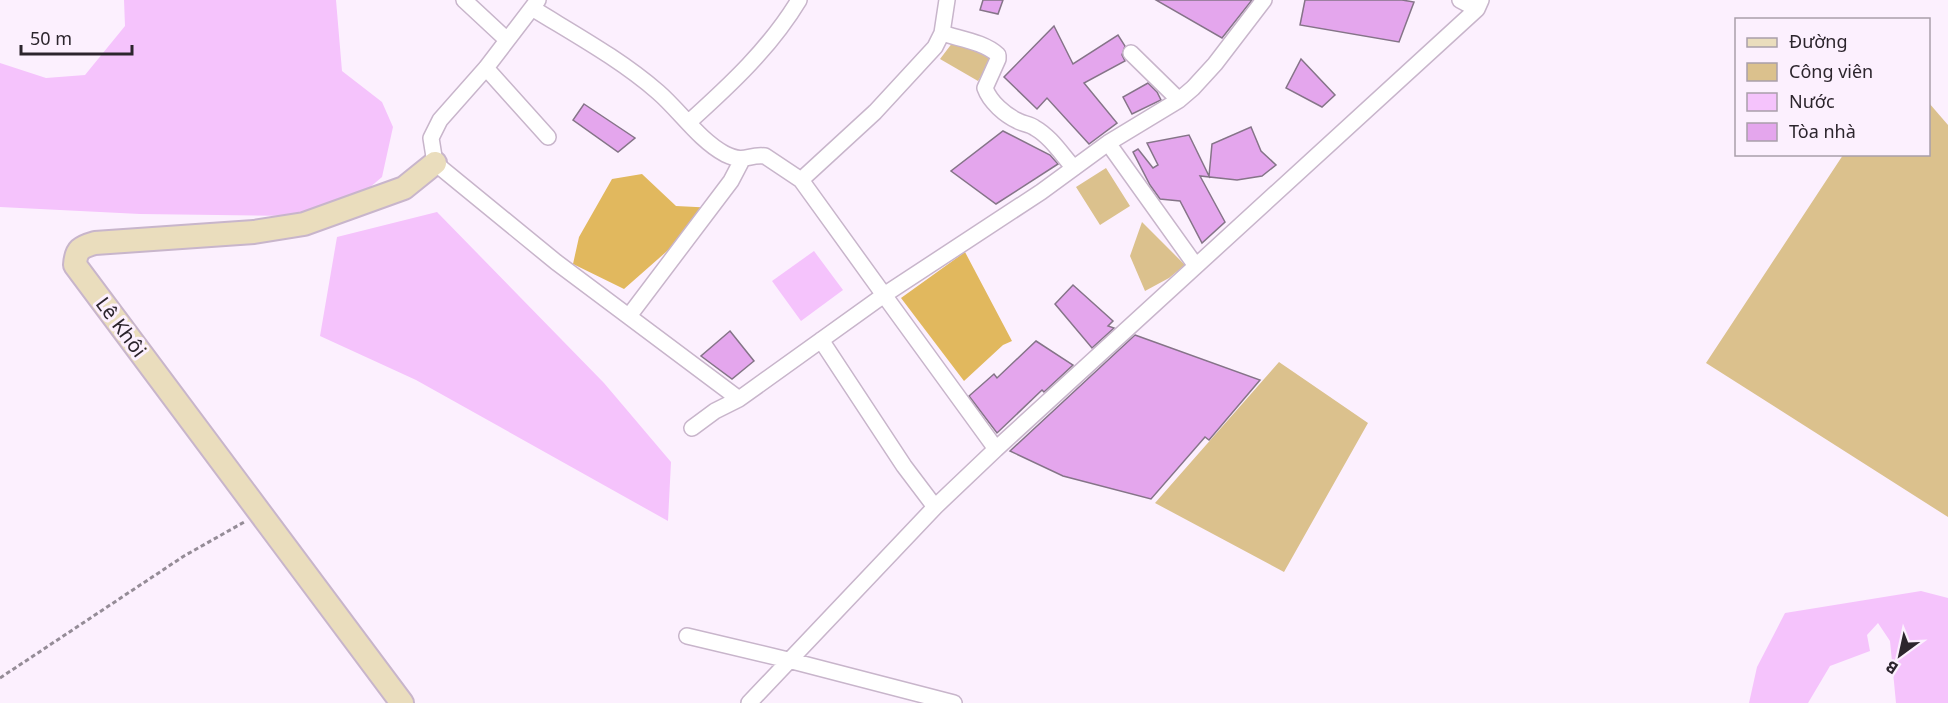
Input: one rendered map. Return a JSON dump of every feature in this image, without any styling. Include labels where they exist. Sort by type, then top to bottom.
[{"type":"street","points":[[464,0],[507,40]]},
{"type":"street","points":[[689,122],[764,48],[799,0]]},
{"type":"street","points":[[801,180],[875,112],[935,47],[942,33],[947,0]]},
{"type":"street","points":[[692,428],[715,411],[739,399],[884,295],[1014,210],[1108,143],[1179,100],[1215,64],[1264,0]]},
{"type":"street","points":[[1460,0],[1479,4]]},
{"type":"street","points":[[739,399],[556,262],[435,163],[431,138],[440,120],[486,68],[535,4],[657,92],[704,138],[724,153],[742,160],[765,156],[801,180],[996,448]]},
{"type":"street","points":[[749,703],[935,507],[996,448],[1479,4]]},
{"type":"street","points":[[942,33],[985,47],[998,55],[985,88],[987,94],[1014,119],[1034,127],[1047,137],[1074,168]]},
{"type":"street","points":[[1131,53],[1179,100]]},
{"type":"street","points":[[486,68],[548,137]]},
{"type":"street","points":[[1108,143],[1196,266]]},
{"type":"street","points":[[629,316],[731,181],[742,160]]},
{"type":"street","name":"Lê Khôi","points":[[402,703],[75,265],[76,254],[80,248],[95,243],[254,232],[304,224],[404,188],[435,163]]},
{"type":"street","points":[[821,340],[904,466],[935,507]]},
{"type":"street","points":[[687,636],[954,703]]},
{"type":"path","points":[[0,678],[184,556],[260,513]]},
{"type":"green space","points":[[953,42],[993,58],[978,81],[940,59]]},
{"type":"green space","points":[[1930,104],[1948,125],[1948,517],[1706,363],[1842,156],[1930,156]]},
{"type":"green space","points":[[1106,168],[1130,206],[1100,225],[1076,187]]},
{"type":"green space","points":[[1142,222],[1185,265],[1169,278],[1145,291],[1130,256]]},
{"type":"green space","points":[[1279,362],[1368,423],[1284,572],[1155,503]]},
{"type":"shaded area","points":[[642,174],[676,206],[716,208],[624,289],[573,264],[579,237],[612,179]]},
{"type":"shaded area","points":[[965,252],[1012,341],[1003,345],[964,381],[901,298]]},
{"type":"water","points":[[124,0],[336,0],[342,71],[382,102],[393,127],[382,177],[362,194],[296,216],[140,214],[0,207],[0,63],[46,78],[85,75],[125,26]]},
{"type":"water","points":[[437,212],[604,383],[671,462],[668,521],[416,380],[320,336],[337,237]]},
{"type":"water","points":[[814,251],[843,290],[801,321],[772,281]]},
{"type":"water","points":[[1921,591],[1948,598],[1948,703],[1896,703],[1890,641],[1878,623],[1867,635],[1870,651],[1830,666],[1808,703],[1749,703],[1757,667],[1785,613]]},
{"type":"building","points":[[983,0],[1003,0],[998,14],[980,10]]},
{"type":"building","points":[[1156,0],[1252,0],[1222,38]]},
{"type":"building","points":[[1305,0],[1414,2],[1399,42],[1300,25]]},
{"type":"building","points":[[1054,26],[1073,64],[1118,35],[1125,46],[1122,55],[1125,61],[1084,83],[1117,123],[1089,144],[1047,98],[1037,109],[1004,77]]},
{"type":"building","points":[[1301,59],[1335,95],[1322,107],[1286,88]]},
{"type":"building","points":[[1148,83],[1161,100],[1132,114],[1123,97]]},
{"type":"building","points":[[584,104],[635,138],[618,152],[573,120]]},
{"type":"building","points":[[1251,127],[1261,151],[1276,165],[1262,176],[1237,180],[1200,176],[1225,222],[1202,243],[1180,201],[1160,199],[1133,152],[1138,149],[1153,168],[1158,165],[1147,143],[1189,135],[1209,176],[1212,144]]},
{"type":"building","points":[[1003,131],[1050,155],[1058,164],[996,204],[951,171]]},
{"type":"building","points":[[1073,285],[1113,321],[1108,326],[1114,328],[1092,348],[1055,304]]},
{"type":"building","points":[[730,331],[754,361],[732,379],[701,356]]},
{"type":"building","points":[[1135,335],[1260,380],[1209,440],[1205,437],[1151,499],[1063,476],[1010,451]]},
{"type":"building","points":[[1036,341],[1073,365],[1044,392],[1042,390],[997,433],[969,396],[994,374],[997,378]]}]
